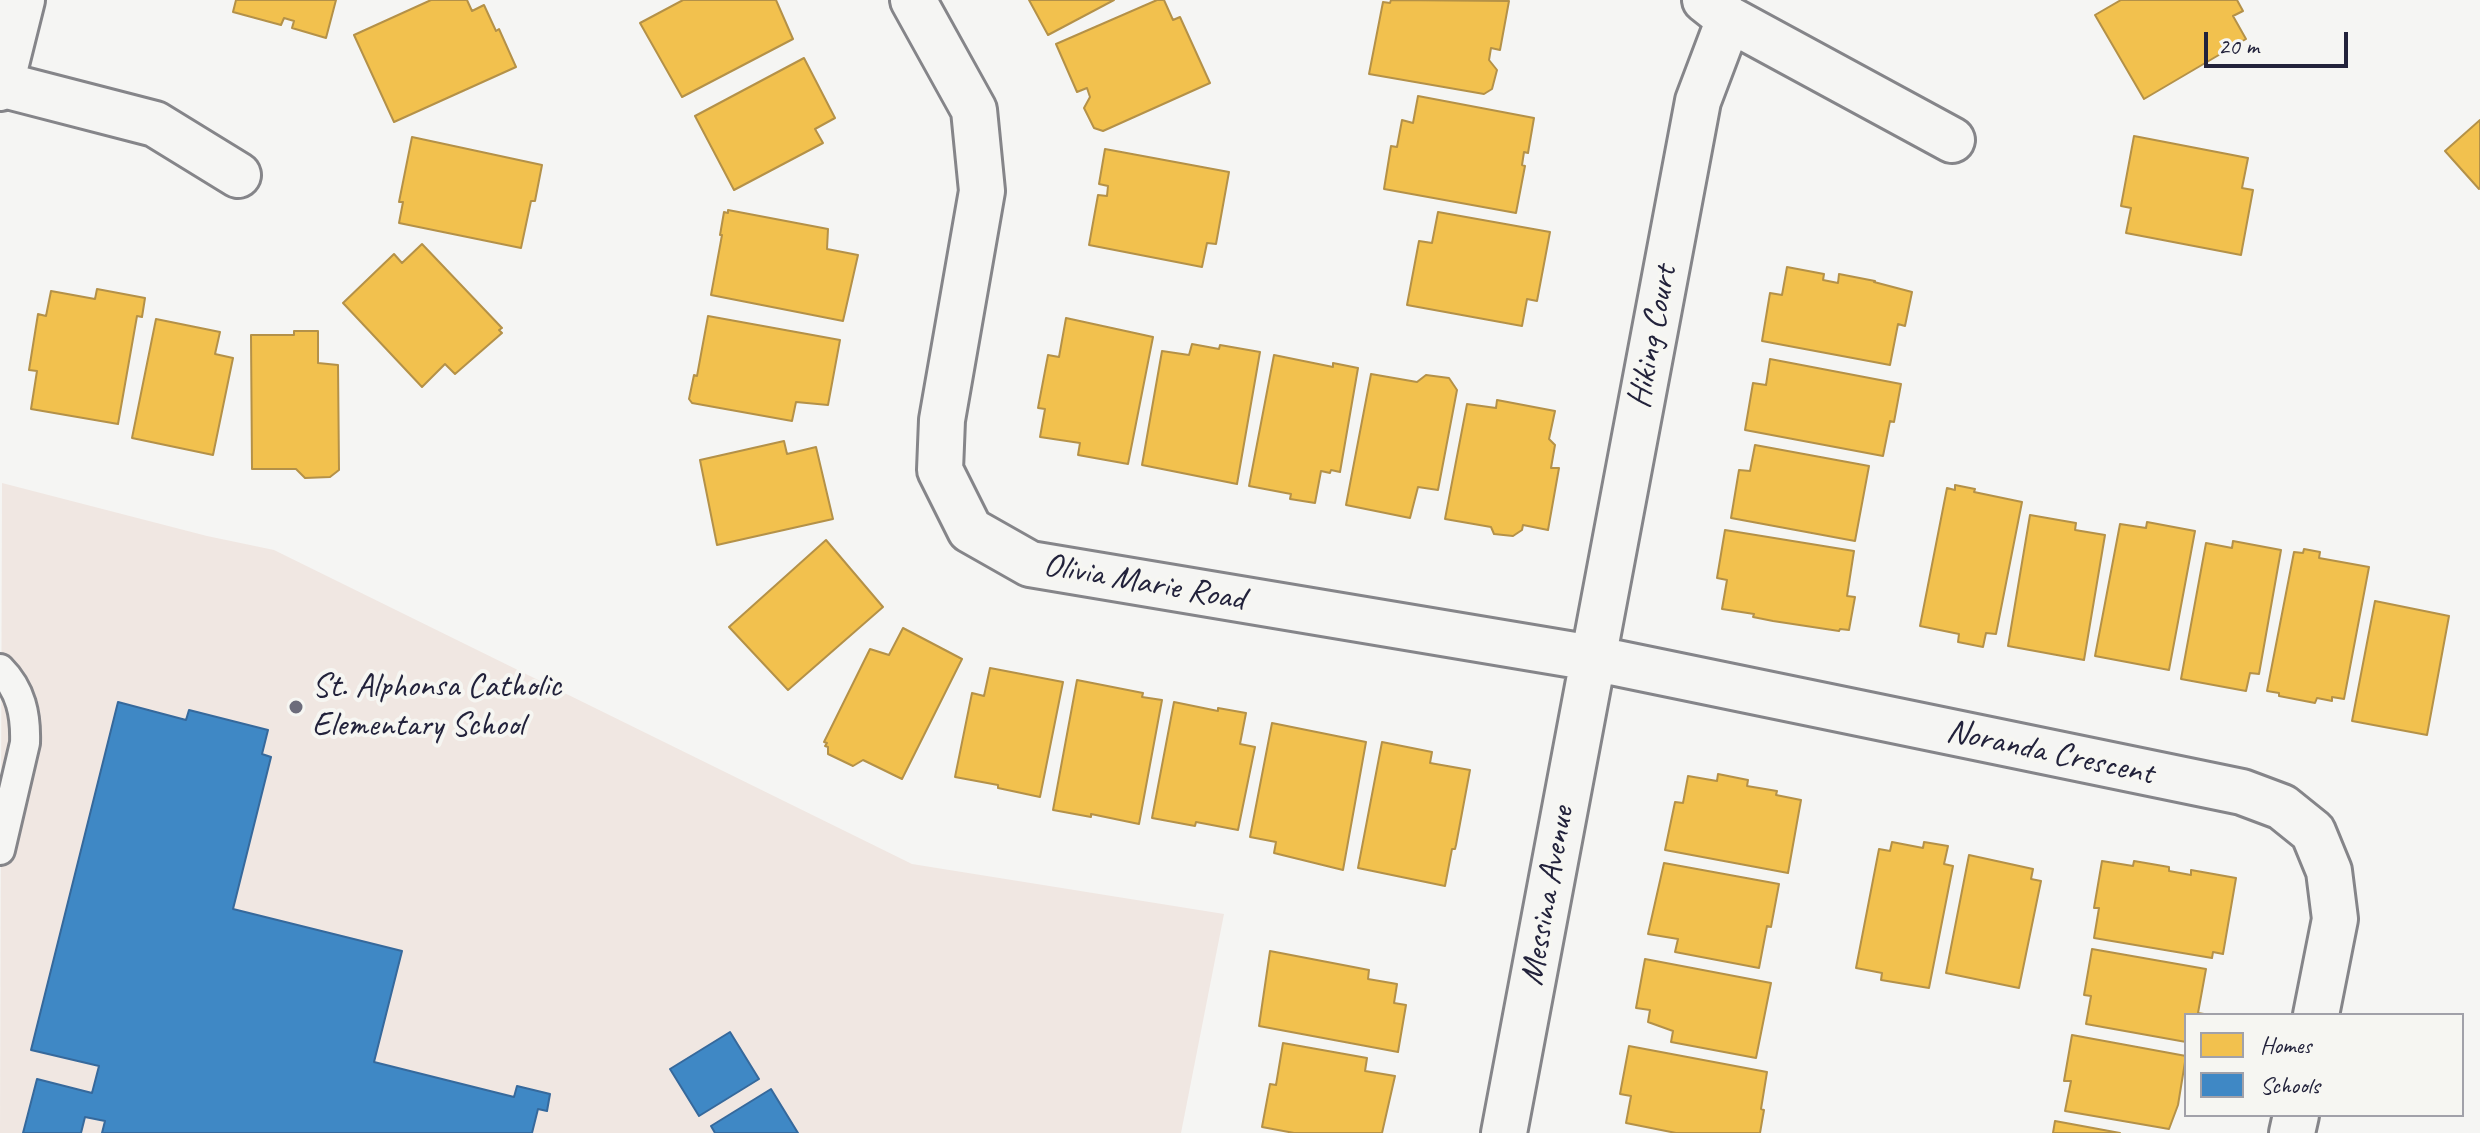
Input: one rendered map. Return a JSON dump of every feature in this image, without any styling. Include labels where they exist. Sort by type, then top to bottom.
[{"type":"street","points":[[22,0],[0,85],[155,124],[238,175]]},
{"type":"street","name":"Olivia Marie Road","points":[[913,0],[974,110],[982,191],[942,420],[940,470],[970,530],[1030,564],[1592,658]]},
{"type":"street","name":"Hiking Court","points":[[1592,658],[1717,10],[1952,140]]},
{"type":"street","name":"Noranda Crescent","points":[[1592,658],[2242,792],[2282,807],[2313,832],[2329,871],[2335,919],[2316,1013]]},
{"type":"street","name":"Messina Avenue","points":[[1504,1133],[1592,658]]},
{"type":"lane","points":[[0,669],[14,686],[26,728],[0,850]]},
{"type":"shaded area","name":"St. Alphonsa Catholic Elementary School","points":[[2,483],[207,536],[274,550],[912,864],[1224,914],[1181,1133],[0,1133]]},
{"type":"building: Homes","points":[[236,0],[336,0],[326,38],[292,28],[294,21],[284,18],[281,25],[233,12]]},
{"type":"building: Homes","points":[[431,0],[467,0],[472,11],[484,5],[516,67],[394,122],[354,35]]},
{"type":"building: Homes","points":[[683,0],[776,0],[793,39],[682,97],[640,23]]},
{"type":"building: Homes","points":[[1029,0],[1114,0],[1048,35]]},
{"type":"building: Homes","points":[[1157,0],[1164,0],[1173,20],[1180,17],[1210,83],[1103,131],[1094,128],[1084,108],[1090,97],[1087,88],[1077,92],[1056,44]]},
{"type":"building: Homes","points":[[1391,0],[1509,1],[1500,50],[1491,48],[1489,60],[1497,70],[1492,89],[1484,94],[1369,74],[1383,2],[1390,3]]},
{"type":"building: Homes","points":[[2121,0],[2237,0],[2243,11],[2233,16],[2246,39],[2144,99],[2095,15]]},
{"type":"building: Homes","points":[[804,58],[835,118],[815,129],[823,143],[734,190],[695,116]]},
{"type":"building: Homes","points":[[1418,96],[1534,118],[1528,153],[1524,152],[1522,165],[1525,166],[1516,213],[1384,189],[1391,146],[1397,147],[1402,120],[1413,123]]},
{"type":"building: Homes","points":[[2480,120],[2480,188],[2479,189],[2445,151]]},
{"type":"building: Homes","points":[[2134,136],[2248,158],[2242,188],[2253,190],[2241,255],[2126,233],[2131,208],[2121,206]]},
{"type":"building: Homes","points":[[412,137],[542,165],[521,248],[399,223],[403,202],[399,202]]},
{"type":"building: Homes","points":[[1105,149],[1229,172],[1216,244],[1207,243],[1202,267],[1089,245],[1098,195],[1107,196],[1108,186],[1099,184]]},
{"type":"building: Homes","points":[[728,210],[828,229],[827,249],[858,255],[843,321],[711,295],[724,212],[728,213]]},
{"type":"building: Homes","points":[[1438,212],[1550,232],[1537,301],[1527,299],[1522,326],[1407,305],[1419,241],[1432,243]]},
{"type":"building: Homes","points":[[422,244],[502,328],[499,330],[502,333],[455,374],[445,364],[422,387],[343,303],[394,254],[402,263]]},
{"type":"building: Homes","points":[[1787,267],[1824,274],[1823,280],[1838,283],[1839,274],[1912,292],[1905,326],[1898,324],[1890,365],[1762,341],[1770,293],[1782,295]]},
{"type":"building: Homes","points":[[97,289],[145,298],[142,317],[137,316],[118,424],[31,409],[37,371],[29,370],[38,314],[46,316],[51,291],[95,299]]},
{"type":"building: Homes","points":[[708,316],[840,340],[828,405],[796,402],[792,421],[692,403],[689,399],[694,375],[697,376]]},
{"type":"building: Homes","points":[[1066,318],[1153,337],[1128,464],[1078,455],[1080,443],[1040,437],[1045,409],[1038,408],[1048,355],[1059,357]]},
{"type":"building: Homes","points":[[156,319],[220,332],[215,354],[233,358],[213,455],[132,438]]},
{"type":"building: Homes","points":[[294,331],[318,331],[318,363],[338,365],[339,470],[330,477],[305,478],[296,469],[252,469],[251,335],[294,335]]},
{"type":"building: Homes","points":[[1192,344],[1260,352],[1237,484],[1142,465],[1162,351],[1189,355]]},
{"type":"building: Homes","points":[[1274,355],[1333,367],[1333,363],[1358,368],[1340,472],[1321,471],[1315,503],[1290,499],[1291,494],[1249,486]]},
{"type":"building: Homes","points":[[1770,359],[1901,384],[1894,422],[1890,421],[1883,456],[1745,430],[1753,383],[1766,385]]},
{"type":"building: Homes","points":[[1371,374],[1417,382],[1426,375],[1449,378],[1457,390],[1438,490],[1418,487],[1410,518],[1346,505]]},
{"type":"building: Homes","points":[[1497,400],[1555,411],[1549,439],[1555,445],[1551,468],[1559,468],[1548,530],[1523,525],[1522,530],[1513,536],[1494,534],[1491,527],[1445,519],[1467,404],[1496,408]]},
{"type":"building: Homes","points":[[784,441],[787,454],[816,447],[833,519],[717,545],[700,460]]},
{"type":"building: Homes","points":[[1755,445],[1869,466],[1855,541],[1731,518],[1739,470],[1750,471]]},
{"type":"building: Homes","points":[[1955,485],[2022,502],[1996,634],[1986,633],[1983,647],[1958,642],[1959,634],[1920,626],[1947,488],[1955,490]]},
{"type":"building: Homes","points":[[2030,515],[2076,523],[2075,530],[2105,535],[2084,660],[2008,646]]},
{"type":"building: Homes","points":[[2147,522],[2195,531],[2169,670],[2095,656],[2120,524],[2146,528]]},
{"type":"building: Homes","points":[[1725,530],[1854,551],[1847,596],[1855,597],[1849,630],[1773,621],[1753,617],[1754,614],[1722,609],[1727,580],[1717,578]]},
{"type":"building: Homes","points":[[826,540],[883,607],[788,690],[729,627]]},
{"type":"building: Homes","points":[[2233,541],[2281,550],[2259,674],[2250,673],[2246,691],[2181,679],[2206,543],[2232,548]]},
{"type":"building: Homes","points":[[2304,549],[2320,552],[2319,558],[2369,567],[2344,699],[2332,697],[2332,701],[2317,698],[2315,703],[2267,691],[2294,552],[2303,553]]},
{"type":"building: Homes","points":[[2375,601],[2449,616],[2427,735],[2352,721]]},
{"type":"building: Homes","points":[[903,628],[962,659],[902,779],[863,760],[853,766],[828,754],[827,743],[824,742],[870,649],[889,655]]},
{"type":"building: Homes","points":[[990,668],[1063,682],[1040,797],[955,777],[972,693],[984,696]]},
{"type":"building: Homes","points":[[1077,680],[1143,693],[1142,697],[1162,700],[1139,824],[1053,810]]},
{"type":"building: Homes","points":[[1174,702],[1246,713],[1240,744],[1255,747],[1238,830],[1152,818]]},
{"type":"building: Homes","points":[[1272,723],[1366,742],[1343,870],[1274,853],[1276,842],[1250,837]]},
{"type":"building: Homes","points":[[1382,742],[1432,752],[1430,763],[1470,770],[1445,886],[1358,868]]},
{"type":"building: Homes","points":[[1718,774],[1748,780],[1747,786],[1777,791],[1776,795],[1801,800],[1788,873],[1665,850],[1675,802],[1683,803],[1688,776],[1717,781]]},
{"type":"building: Homes","points":[[1892,842],[1923,848],[1924,842],[1948,846],[1944,864],[1953,866],[1929,988],[1881,980],[1882,973],[1856,968],[1879,849],[1890,851]]},
{"type":"building: Homes","points":[[1969,855],[2033,869],[2031,879],[2041,881],[2019,988],[1946,973]]},
{"type":"building: Homes","points":[[2102,861],[2133,866],[2134,861],[2169,867],[2169,871],[2191,875],[2191,870],[2236,878],[2223,954],[2213,952],[2212,958],[2094,938],[2099,908],[2094,908]]},
{"type":"building: Homes","points":[[1664,863],[1779,884],[1759,968],[1675,952],[1678,939],[1648,934]]},
{"type":"building: Homes","points":[[2092,949],[2206,969],[2198,1013],[2184,1013],[2184,1042],[2086,1024],[2091,996],[2084,995]]},
{"type":"building: Homes","points":[[1270,951],[1369,970],[1368,979],[1397,984],[1394,1003],[1406,1005],[1398,1052],[1259,1026]]},
{"type":"building: Homes","points":[[1645,959],[1771,983],[1756,1058],[1671,1042],[1673,1031],[1648,1022],[1650,1010],[1636,1008]]},
{"type":"building: Homes","points":[[2072,1035],[2184,1056],[2178,1105],[2169,1129],[2065,1111],[2071,1081],[2064,1081]]},
{"type":"building: Homes","points":[[1283,1043],[1367,1058],[1365,1071],[1395,1076],[1382,1133],[1294,1133],[1262,1127],[1270,1084],[1276,1085]]},
{"type":"building: Homes","points":[[1629,1046],[1767,1072],[1760,1133],[1676,1133],[1626,1123],[1631,1096],[1620,1094]]},
{"type":"building: Homes","points":[[2055,1121],[2120,1133],[2053,1133]]},
{"type":"building: Schools","points":[[118,702],[186,720],[189,710],[268,730],[262,754],[271,757],[233,909],[402,951],[374,1062],[514,1097],[517,1086],[550,1094],[547,1111],[538,1109],[532,1133],[102,1133],[105,1121],[85,1117],[81,1133],[23,1133],[37,1079],[92,1093],[99,1066],[31,1050]]},
{"type":"building: Schools","points":[[730,1032],[759,1079],[699,1116],[670,1069]]},
{"type":"building: Schools","points":[[771,1089],[798,1133],[715,1133],[711,1126]]},
{"type":"place","name":"St. Alphonsa Catholic Elementary School","points":[[296,707]]}]
